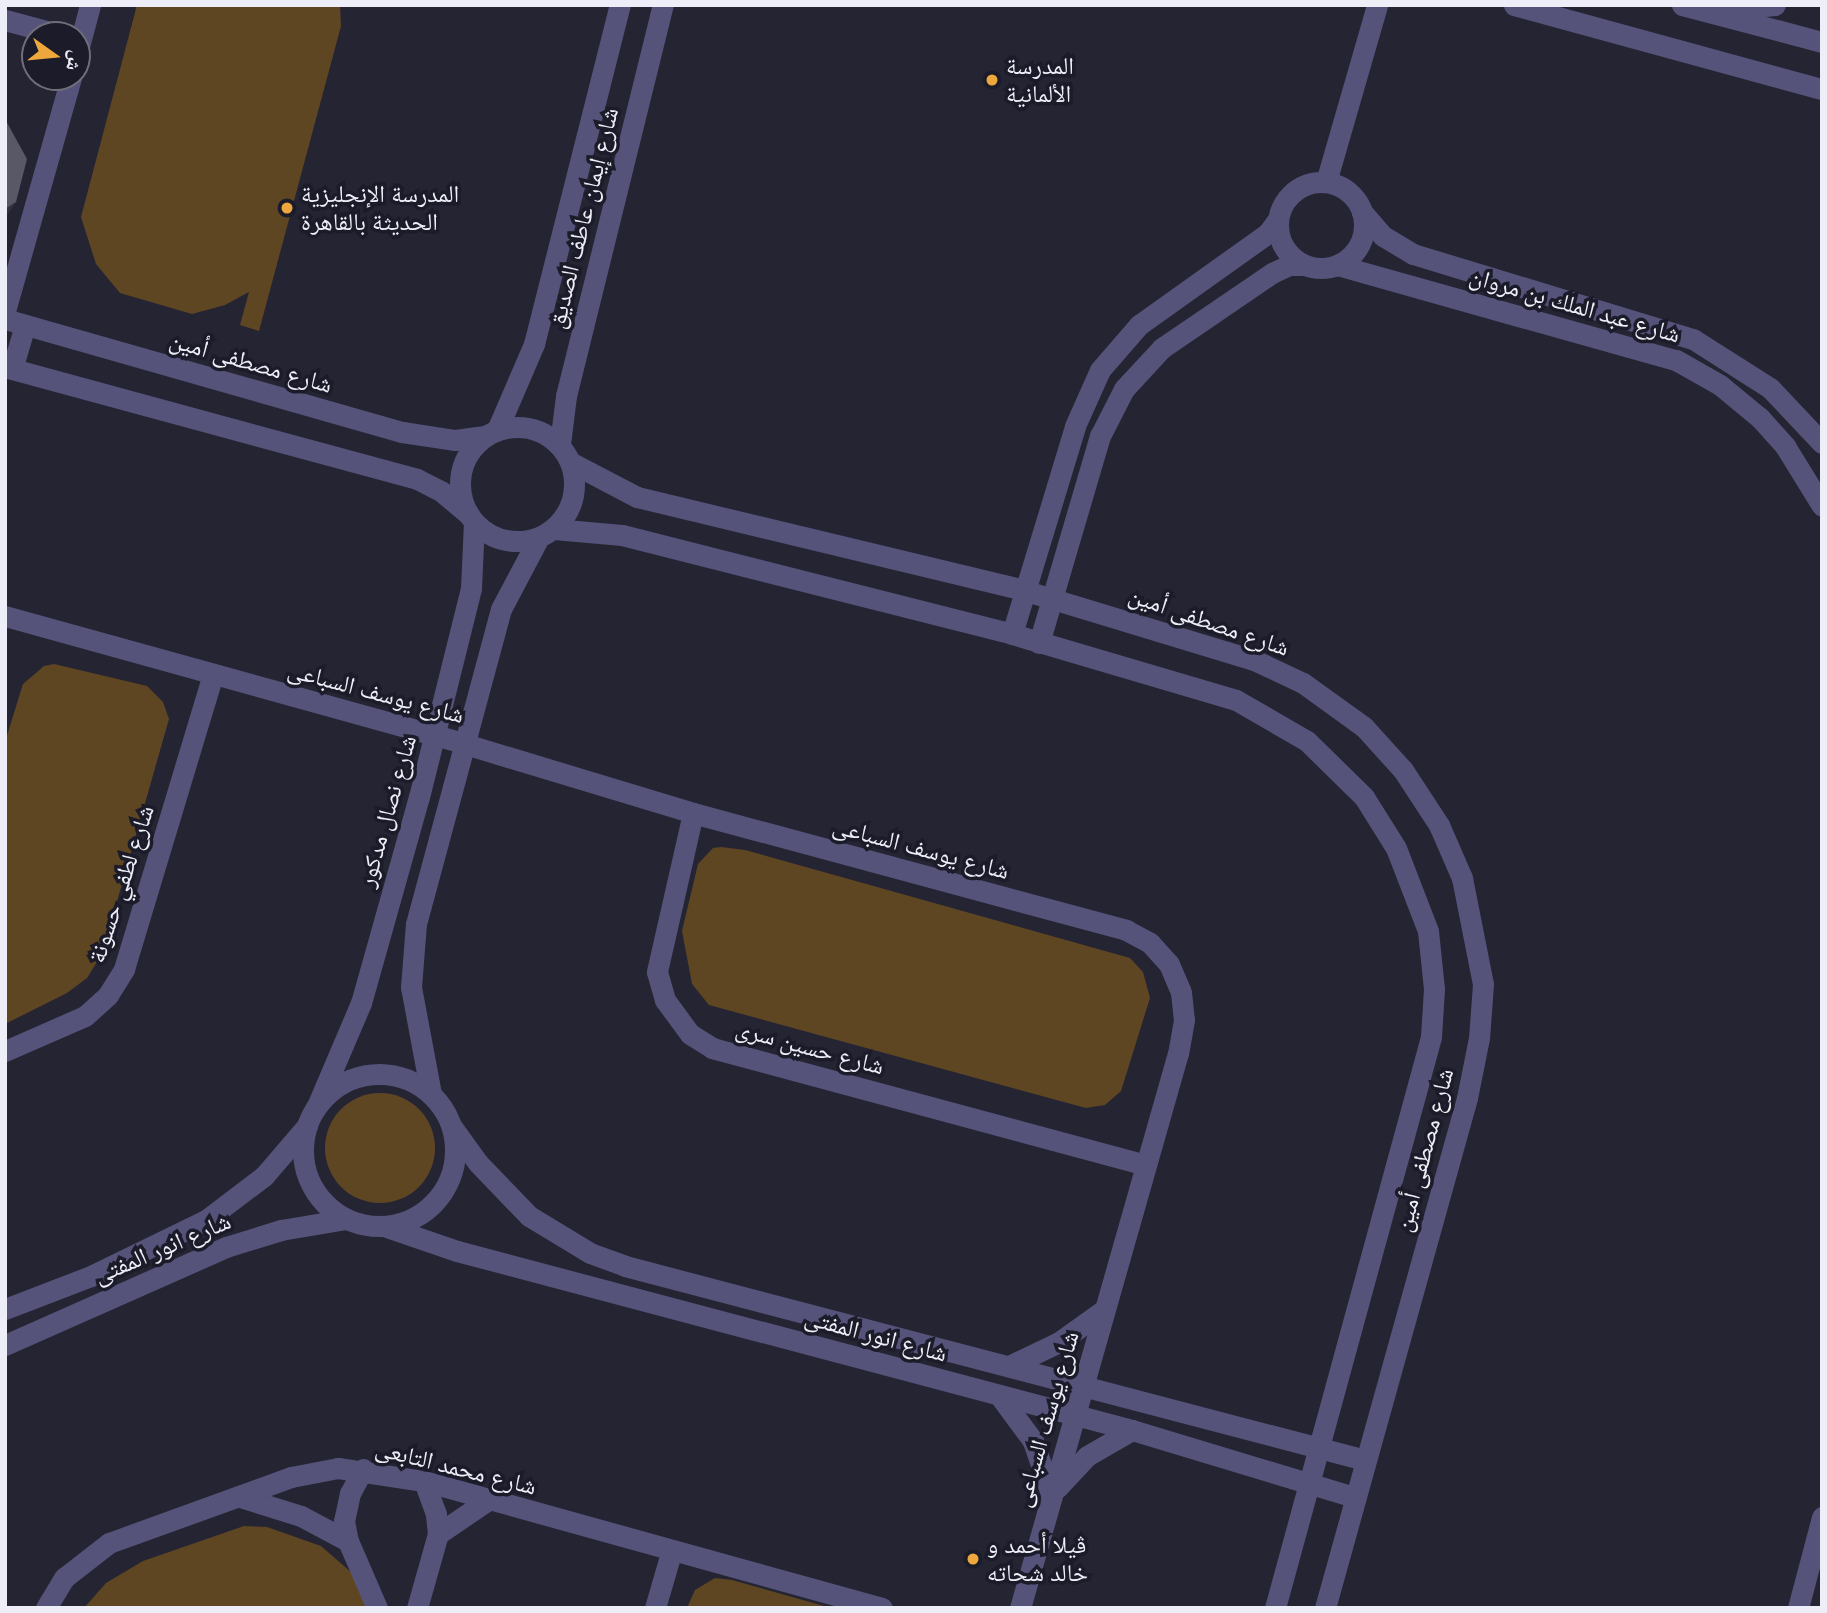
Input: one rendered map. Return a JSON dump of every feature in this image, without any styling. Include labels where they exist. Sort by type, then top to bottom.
[{"type":"street","name":"شارع إيمان عاطف الصديق","points":[[491,433],[534,344],[620,5]]},
{"type":"street","name":"شارع إيمان عاطف الصديق","points":[[559,444],[566,396],[663,5]]},
{"type":"street","points":[[1012,634],[1023,590],[1075,426],[1100,370],[1139,325],[1268,233],[1278,219],[1285,201],[1299,188],[1326,182],[1377,5]]},
{"type":"street","points":[[1515,5],[1822,89]]},
{"type":"street","points":[[1682,5],[1822,42]]},
{"type":"street","points":[[1704,11],[1774,5]]},
{"type":"street","points":[[5,311],[67,91]]},
{"type":"street","name":"شارع عبد الملك بن مروان","points":[[1326,182],[1348,192],[1382,236],[1413,254],[1693,340],[1770,388],[1822,443]]},
{"type":"street","points":[[1337,265],[1360,243],[1362,212]]},
{"type":"street","points":[[1278,219],[1281,242],[1305,265]]},
{"type":"street","name":"شارع عبد الملك بن مروان","points":[[1039,643],[1100,436],[1124,389],[1162,348],[1272,273],[1289,265],[1337,265],[1652,351],[1687,366],[1720,385],[1760,418],[1797,463],[1822,506]]},
{"type":"street","name":"شارع مصطفى أمين","points":[[15,322],[402,432],[455,440],[491,433]]},
{"type":"street","points":[[15,322],[9,368],[417,478],[503,541],[546,534]]},
{"type":"street","points":[[431,1094],[413,1082],[372,1074],[341,1085],[317,1106],[307,1126],[303,1153],[309,1180],[324,1202],[346,1219],[384,1226],[407,1221],[442,1193],[454,1161],[452,1126],[431,1094],[414,1023],[411,952],[501,609],[546,534],[569,510],[575,487],[572,463],[559,444],[541,431],[519,426],[491,433],[469,452],[461,473],[461,495],[471,519]]},
{"type":"street","name":"شارع مصطفى أمين","points":[[572,463],[637,497],[1023,590],[1197,640],[1254,660],[1303,684],[1364,727],[1402,770],[1438,825],[1462,878],[1482,972],[1479,1038],[1467,1098],[1325,1608]]},
{"type":"street","name":"شارع نصال مدكور","points":[[317,1106],[360,1003],[435,737],[475,567],[471,519]]},
{"type":"street","name":"شارع مصطفى أمين","points":[[546,534],[622,535],[1012,634],[1199,688],[1276,720],[1342,771],[1364,797],[1413,885],[1433,962],[1431,1037],[1275,1608]]},
{"type":"street","name":"شارع يوسف السباعى","points":[[5,617],[465,744],[693,813],[1126,930],[1150,943],[1169,964],[1181,992],[1184,1020],[1146,1165],[1020,1608]]},
{"type":"street","name":"شارع لطفي حسونة","points":[[5,1051],[85,1016],[108,995],[124,969],[213,674]]},
{"type":"street","name":"شارع حسين سرى","points":[[693,813],[657,972],[665,1000],[690,1034],[712,1048],[1146,1165]]},
{"type":"street","name":"شارع انور المفتى","points":[[5,1308],[91,1276],[206,1220],[264,1176],[307,1126]]},
{"type":"street","name":"شارع انور المفتى","points":[[452,1126],[478,1163],[529,1216],[590,1253],[812,1317],[1365,1460]]},
{"type":"street","name":"شارع انور المفتى","points":[[5,1345],[226,1247],[281,1230],[346,1219]]},
{"type":"street","name":"شارع انور المفتى","points":[[384,1226],[457,1251],[1132,1430],[1354,1497]]},
{"type":"street","points":[[1009,1366],[1059,1342],[1104,1310]]},
{"type":"street","points":[[999,1395],[1033,1441],[1052,1495],[1087,1456],[1132,1430]]},
{"type":"street","name":"شارع محمد التابعى","points":[[46,1608],[64,1578],[109,1543],[291,1476],[338,1468],[363,1469],[424,1481],[671,1553],[882,1608]]},
{"type":"street","points":[[363,1469],[346,1506],[348,1541],[377,1608]]},
{"type":"street","points":[[417,1608],[438,1534],[436,1514],[424,1481]]},
{"type":"street","points":[[240,1497],[301,1516],[348,1541]]},
{"type":"street","points":[[438,1534],[488,1500]]},
{"type":"street","points":[[1798,1608],[1822,1517]]},
{"type":"street","points":[[655,1608],[671,1553]]},
{"type":"shaded area","points":[[137,5],[340,5],[341,26],[259,331],[240,325],[249,292],[225,305],[192,314],[120,293],[96,264],[81,217]]},
{"type":"shaded area","points":[[54,664],[147,686],[163,702],[169,719],[102,954],[87,978],[67,993],[5,1024],[5,742],[23,684],[44,666]]},
{"type":"shaded area","points":[[713,848],[745,850],[1130,958],[1143,972],[1150,998],[1121,1091],[1105,1105],[1086,1108],[709,1005],[692,984],[682,931],[698,864]]},
{"type":"shaded area","points":[[380,1093],[401,1097],[419,1109],[431,1127],[435,1148],[431,1169],[419,1187],[401,1199],[380,1203],[359,1199],[341,1187],[329,1169],[325,1148],[329,1127],[341,1109],[359,1097]]},
{"type":"shaded area","points":[[244,1526],[267,1527],[321,1546],[360,1580],[371,1608],[84,1608],[106,1583],[143,1561]]},
{"type":"shaded area","points":[[715,1578],[732,1580],[831,1608],[687,1608],[695,1590]]},
{"type":"building","points":[[5,119],[27,159],[16,202],[5,209]]},
{"type":"place","name":"المدرسة الألمانية","points":[[992,80]]},
{"type":"place","name":"المدرسة الإنجليزية الحديثة بالقاهرة","points":[[287,208]]},
{"type":"place","name":"ڤيلا أحمد و خالد شحاته","points":[[973,1559]]}]
